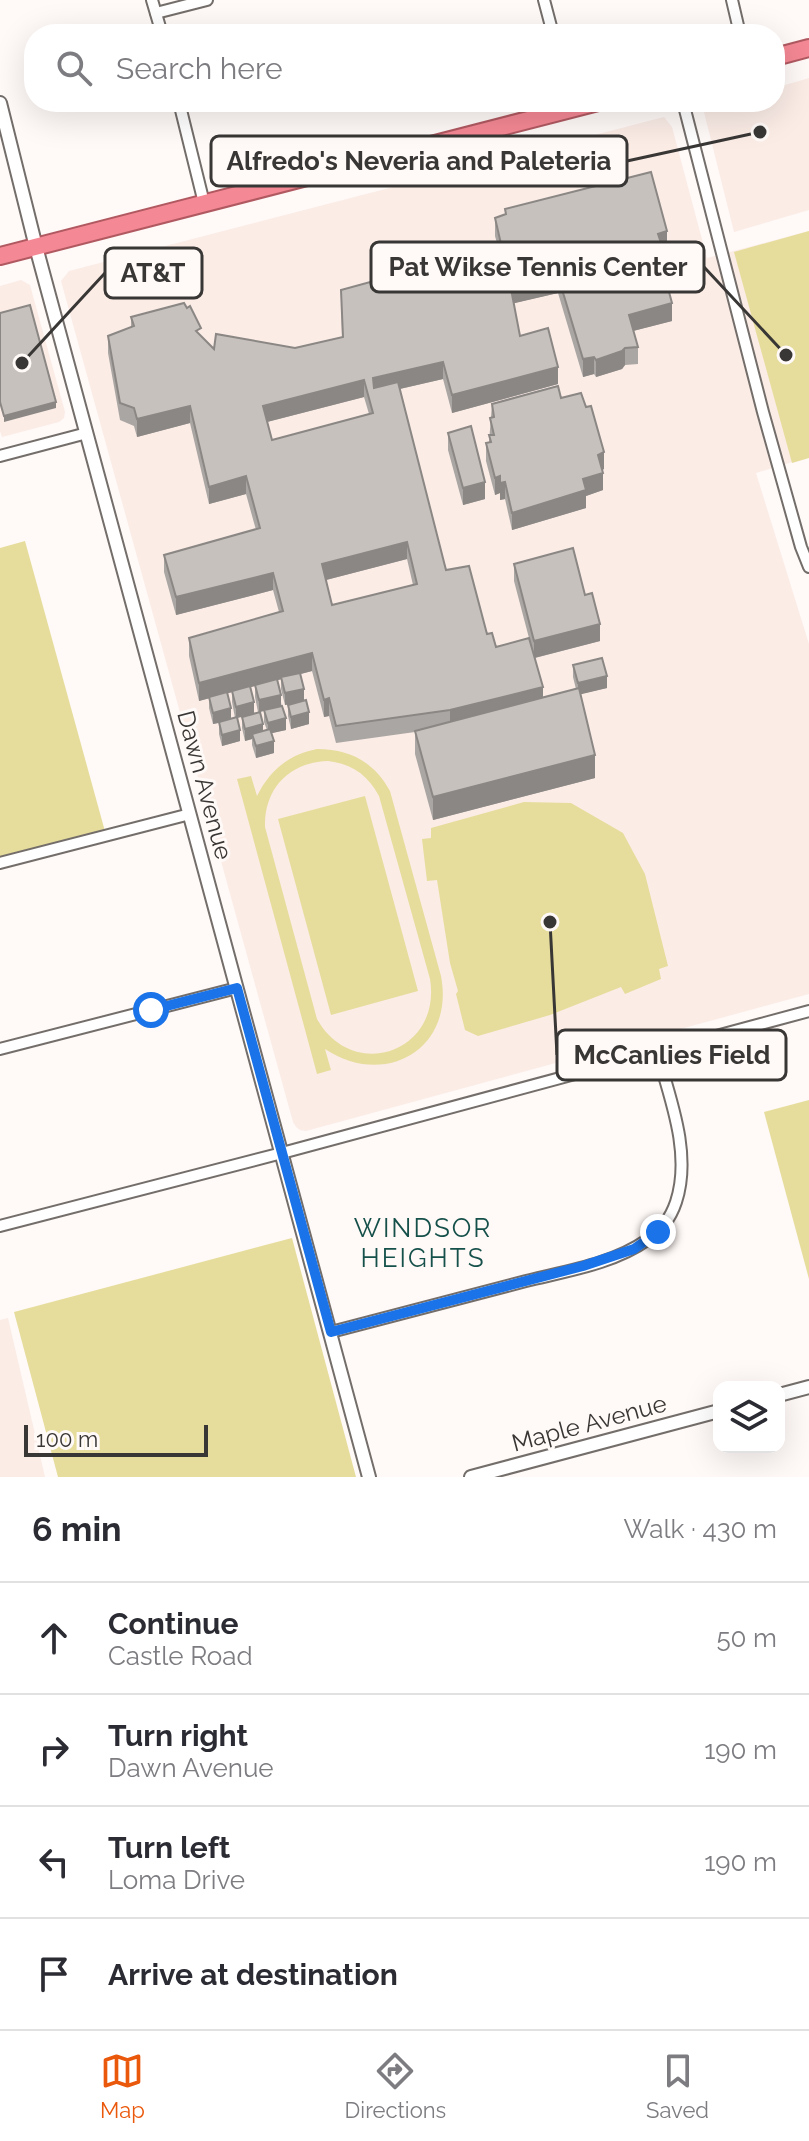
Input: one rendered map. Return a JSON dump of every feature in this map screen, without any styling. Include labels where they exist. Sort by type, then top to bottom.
[{"type":"highway","points":[[785,54],[809,48]]},
{"type":"highway","points":[[0,256],[545,112]]},
{"type":"street","points":[[152,0],[159,24]]},
{"type":"street","points":[[156,13],[207,0]]},
{"type":"street","points":[[544,0],[550,24]]},
{"type":"street","points":[[732,0],[738,24]]},
{"type":"street","name":"Dawn Avenue","points":[[0,103],[36,247],[369,1477]]},
{"type":"street","points":[[181,112],[204,203]]},
{"type":"street","points":[[686,112],[763,412],[809,567]]},
{"type":"street","points":[[0,456],[87,433]]},
{"type":"street","points":[[0,863],[190,814]]},
{"type":"street","points":[[0,1049],[237,988]]},
{"type":"street","points":[[0,1226],[809,1011]]},
{"type":"street","points":[[331,1332],[583,1266],[634,1249],[658,1232],[675,1205],[681,1176],[676,1129],[657,1052]]},
{"type":"street","points":[[785,1393],[809,1387]]},
{"type":"street","name":"Maple Avenue","points":[[471,1477],[713,1413]]},
{"type":"shaded area","points":[[809,78],[809,210],[734,232],[704,112],[785,112],[785,85]]},
{"type":"shaded area","points":[[664,117],[672,127],[707,258],[809,231],[809,457],[756,473],[809,644],[809,994],[306,1131],[300,1130],[293,1122],[61,281],[69,271]]},
{"type":"shaded area","points":[[809,231],[809,458],[792,463],[734,252]]},
{"type":"shaded area","points":[[21,280],[30,285],[65,412],[59,422],[2,437],[0,286]]},
{"type":"shaded area","points":[[25,541],[106,835],[0,863],[0,548]]},
{"type":"shaded area","points":[[317,749],[340,751],[360,759],[376,772],[390,791],[441,976],[442,1002],[437,1024],[426,1042],[411,1055],[392,1063],[370,1065],[348,1060],[325,1049],[331,1070],[317,1074],[237,779],[251,776],[257,796],[281,765],[297,755]],"holes":[[[328,761],[358,772],[370,782],[379,796],[430,979],[430,1004],[422,1025],[409,1041],[392,1050],[372,1054],[352,1050],[333,1039],[317,1019],[265,827],[269,800],[282,780],[302,766]]]},
{"type":"shaded area","points":[[365,796],[418,991],[331,1015],[278,819]]},
{"type":"shaded area","points":[[524,802],[571,803],[623,833],[645,874],[668,966],[659,969],[661,979],[625,994],[621,987],[550,1015],[478,1036],[465,1030],[450,963],[437,880],[427,881],[422,839],[431,838],[431,828]]},
{"type":"shaded area","points":[[809,1100],[809,1279],[764,1112]]},
{"type":"shaded area","points":[[292,1238],[356,1477],[58,1477],[14,1312]]},
{"type":"shaded area","points":[[8,1318],[45,1477],[0,1477],[0,1320]]},
{"type":"building","points":[[651,172],[667,231],[658,234],[663,249],[658,251],[672,303],[629,315],[638,347],[625,348],[596,360],[594,357],[583,359],[558,276],[511,287],[495,218],[506,214],[505,209]]},
{"type":"building","points":[[498,247],[511,289],[520,336],[548,328],[558,367],[452,395],[443,362],[373,378],[374,388],[398,382],[446,570],[469,566],[487,634],[492,633],[496,647],[529,638],[543,687],[450,710],[336,726],[329,698],[324,700],[312,653],[199,683],[189,638],[283,611],[273,573],[176,597],[164,555],[260,528],[246,476],[209,487],[190,406],[137,419],[134,408],[120,403],[108,336],[134,326],[131,317],[184,303],[187,308],[190,306],[201,328],[196,331],[214,349],[216,334],[295,348],[343,337],[341,290]],"holes":[[[364,380],[373,413],[272,440],[263,406]],[[407,542],[417,584],[332,605],[322,564]]]},
{"type":"building","points":[[30,305],[56,402],[4,416],[0,402],[0,313]]},
{"type":"building","points":[[558,386],[561,398],[581,393],[586,407],[591,406],[604,452],[598,455],[603,473],[583,479],[586,490],[512,513],[505,482],[500,483],[500,476],[495,478],[486,443],[491,442],[489,435],[494,435],[490,418],[494,417],[492,404]]},
{"type":"building","points":[[471,426],[485,482],[463,488],[448,433]]},
{"type":"building","points":[[573,548],[585,595],[592,593],[600,624],[534,641],[514,564]]},
{"type":"building","points":[[602,658],[607,676],[578,683],[573,665]]},
{"type":"building","points":[[300,673],[304,689],[285,693],[281,677]]},
{"type":"building","points":[[277,679],[281,695],[259,700],[255,685]]},
{"type":"building","points":[[250,686],[254,702],[236,707],[232,691]]},
{"type":"building","points":[[579,688],[595,755],[433,797],[415,731]]},
{"type":"building","points":[[227,692],[231,708],[213,713],[209,697]]},
{"type":"building","points":[[306,700],[309,712],[291,717],[288,705]]},
{"type":"building","points":[[282,706],[286,718],[268,723],[264,710]]},
{"type":"building","points":[[260,712],[263,724],[245,729],[242,717]]},
{"type":"building","points":[[237,717],[240,730],[222,735],[219,722]]},
{"type":"building","points":[[270,729],[274,741],[256,746],[252,734]]},
{"type":"place","name":"Alfredo's Neveria and Paleteria","points":[[760,132]]},
{"type":"place","name":"Pat Wikse Tennis Center","points":[[786,355]]},
{"type":"place","name":"AT&T","points":[[22,363]]},
{"type":"place","name":"McCanlies Field","points":[[550,922]]},
{"type":"district","name":"WINDSOR HEIGHTS","points":[[423,1243]]},
{"type":"route","points":[[151,1010],[237,988],[331,1332],[613,1257],[634,1249],[658,1232]]}]
